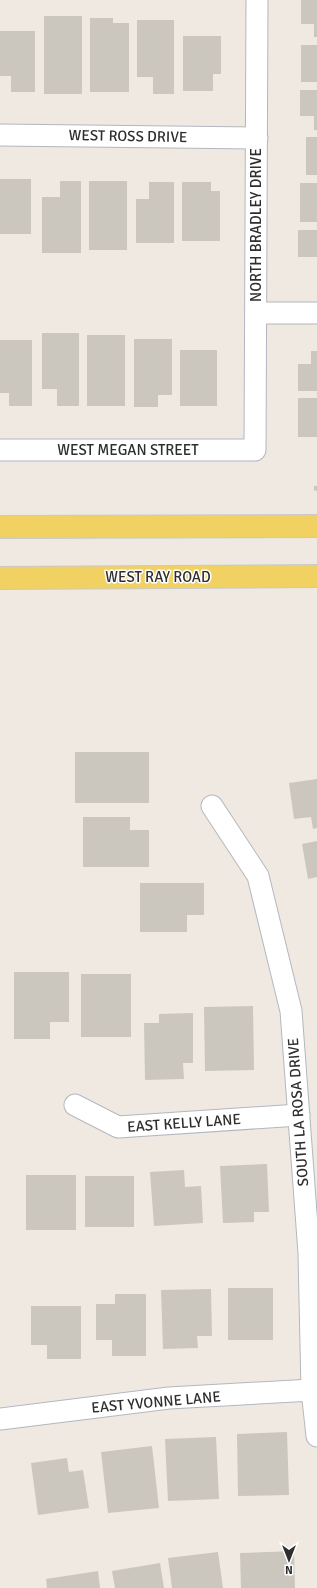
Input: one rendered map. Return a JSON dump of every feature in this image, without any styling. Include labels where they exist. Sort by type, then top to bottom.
[{"type":"main road","points":[[0,527],[317,526]]},
{"type":"main road","name":"WEST RAY ROAD","points":[[0,578],[317,576]]},
{"type":"street","name":"NORTH BRADLEY DRIVE","points":[[255,450],[257,0]]},
{"type":"street","name":"WEST ROSS DRIVE","points":[[0,135],[256,138]]},
{"type":"street","points":[[256,313],[317,313]]},
{"type":"street","name":"WEST MEGAN STREET","points":[[0,450],[255,450]]},
{"type":"street","name":"SOUTH LA ROSA DRIVE","points":[[212,806],[258,876],[291,1011],[299,1115],[313,1253],[312,1390],[317,1436]]},
{"type":"street","name":"EAST KELLY LANE","points":[[75,1106],[118,1127],[299,1115]]},
{"type":"street","name":"EAST YVONNE LANE","points":[[0,1419],[169,1398],[312,1390]]},
{"type":"building","points":[[301,0],[317,0],[317,37],[314,37],[314,24],[301,24]]},
{"type":"building","points":[[44,16],[82,16],[82,94],[44,94]]},
{"type":"building","points":[[90,18],[113,18],[113,23],[129,23],[129,92],[90,92]]},
{"type":"building","points":[[137,20],[174,20],[174,94],[153,94],[153,77],[137,77]]},
{"type":"building","points":[[0,31],[35,31],[35,92],[11,92],[11,76],[0,76]]},
{"type":"building","points":[[183,36],[221,36],[221,74],[213,74],[213,91],[183,91]]},
{"type":"building","points":[[301,45],[317,45],[317,82],[301,82]]},
{"type":"building","points":[[300,90],[317,90],[317,130],[314,130],[314,116],[300,116]]},
{"type":"building","points":[[306,137],[317,137],[317,175],[306,175]]},
{"type":"building","points":[[0,179],[31,179],[31,234],[0,234]]},
{"type":"building","points":[[60,181],[81,181],[81,253],[42,253],[42,197],[60,197]]},
{"type":"building","points":[[89,181],[127,181],[127,250],[89,250]]},
{"type":"building","points":[[149,182],[174,182],[174,243],[136,243],[136,199],[149,199]]},
{"type":"building","points":[[182,182],[211,182],[211,191],[220,191],[220,241],[182,241]]},
{"type":"building","points":[[300,183],[317,183],[317,222],[300,222]]},
{"type":"building","points":[[298,230],[317,230],[317,257],[298,257]]},
{"type":"building","points":[[42,333],[79,333],[79,406],[57,406],[57,389],[42,389]]},
{"type":"building","points":[[87,335],[125,335],[125,406],[87,406]]},
{"type":"building","points":[[134,339],[172,339],[172,395],[158,395],[158,407],[134,407]]},
{"type":"building","points":[[0,340],[32,340],[32,406],[9,406],[9,393],[0,393]]},
{"type":"building","points":[[180,350],[217,350],[217,406],[180,406]]},
{"type":"building","points":[[311,351],[317,351],[317,391],[298,391],[298,364],[311,364]]},
{"type":"building","points":[[298,398],[317,398],[317,437],[298,437]]},
{"type":"building","points":[[314,486],[317,486],[317,491],[314,490]]},
{"type":"building","points":[[75,752],[149,752],[149,803],[75,803]]},
{"type":"building","points":[[317,779],[317,828],[313,829],[311,817],[294,819],[289,783]]},
{"type":"building","points":[[83,817],[130,817],[130,830],[149,830],[149,867],[83,867]]},
{"type":"building","points":[[317,841],[317,877],[308,879],[302,844]]},
{"type":"building","points":[[140,883],[204,883],[204,915],[187,915],[187,932],[140,932]]},
{"type":"building","points":[[14,972],[69,972],[69,1022],[50,1022],[50,1039],[14,1039]]},
{"type":"building","points":[[81,974],[131,974],[131,1037],[81,1037]]},
{"type":"building","points":[[253,1006],[254,1070],[205,1071],[204,1007]]},
{"type":"building","points":[[193,1013],[193,1063],[183,1063],[184,1079],[145,1080],[144,1023],[159,1023],[159,1014]]},
{"type":"building","points":[[267,1164],[269,1212],[254,1212],[254,1222],[223,1223],[220,1166]]},
{"type":"building","points":[[184,1170],[185,1187],[201,1186],[203,1223],[154,1226],[150,1172]]},
{"type":"building","points":[[26,1175],[76,1175],[76,1230],[26,1230]]},
{"type":"building","points":[[85,1176],[134,1176],[134,1227],[85,1227]]},
{"type":"building","points":[[228,1288],[273,1288],[273,1340],[228,1340]]},
{"type":"building","points":[[211,1289],[212,1336],[197,1336],[198,1348],[163,1349],[161,1290]]},
{"type":"building","points":[[115,1294],[146,1294],[146,1356],[112,1356],[112,1340],[96,1340],[96,1304],[115,1304]]},
{"type":"building","points":[[31,1306],[81,1306],[81,1359],[47,1359],[47,1345],[31,1345]]},
{"type":"building","points":[[287,1432],[289,1495],[238,1496],[237,1434]]},
{"type":"building","points":[[216,1437],[219,1499],[168,1501],[165,1439]]},
{"type":"building","points":[[152,1446],[159,1508],[108,1513],[101,1452]]},
{"type":"building","points":[[67,1458],[69,1472],[83,1470],[89,1508],[38,1515],[31,1463]]},
{"type":"building","points":[[294,1551],[295,1588],[241,1588],[240,1553]]},
{"type":"building","points":[[218,1552],[223,1588],[172,1588],[168,1558]]},
{"type":"building","points":[[160,1563],[164,1588],[115,1588],[112,1571]]},
{"type":"building","points":[[98,1571],[100,1588],[47,1588],[46,1579]]}]
